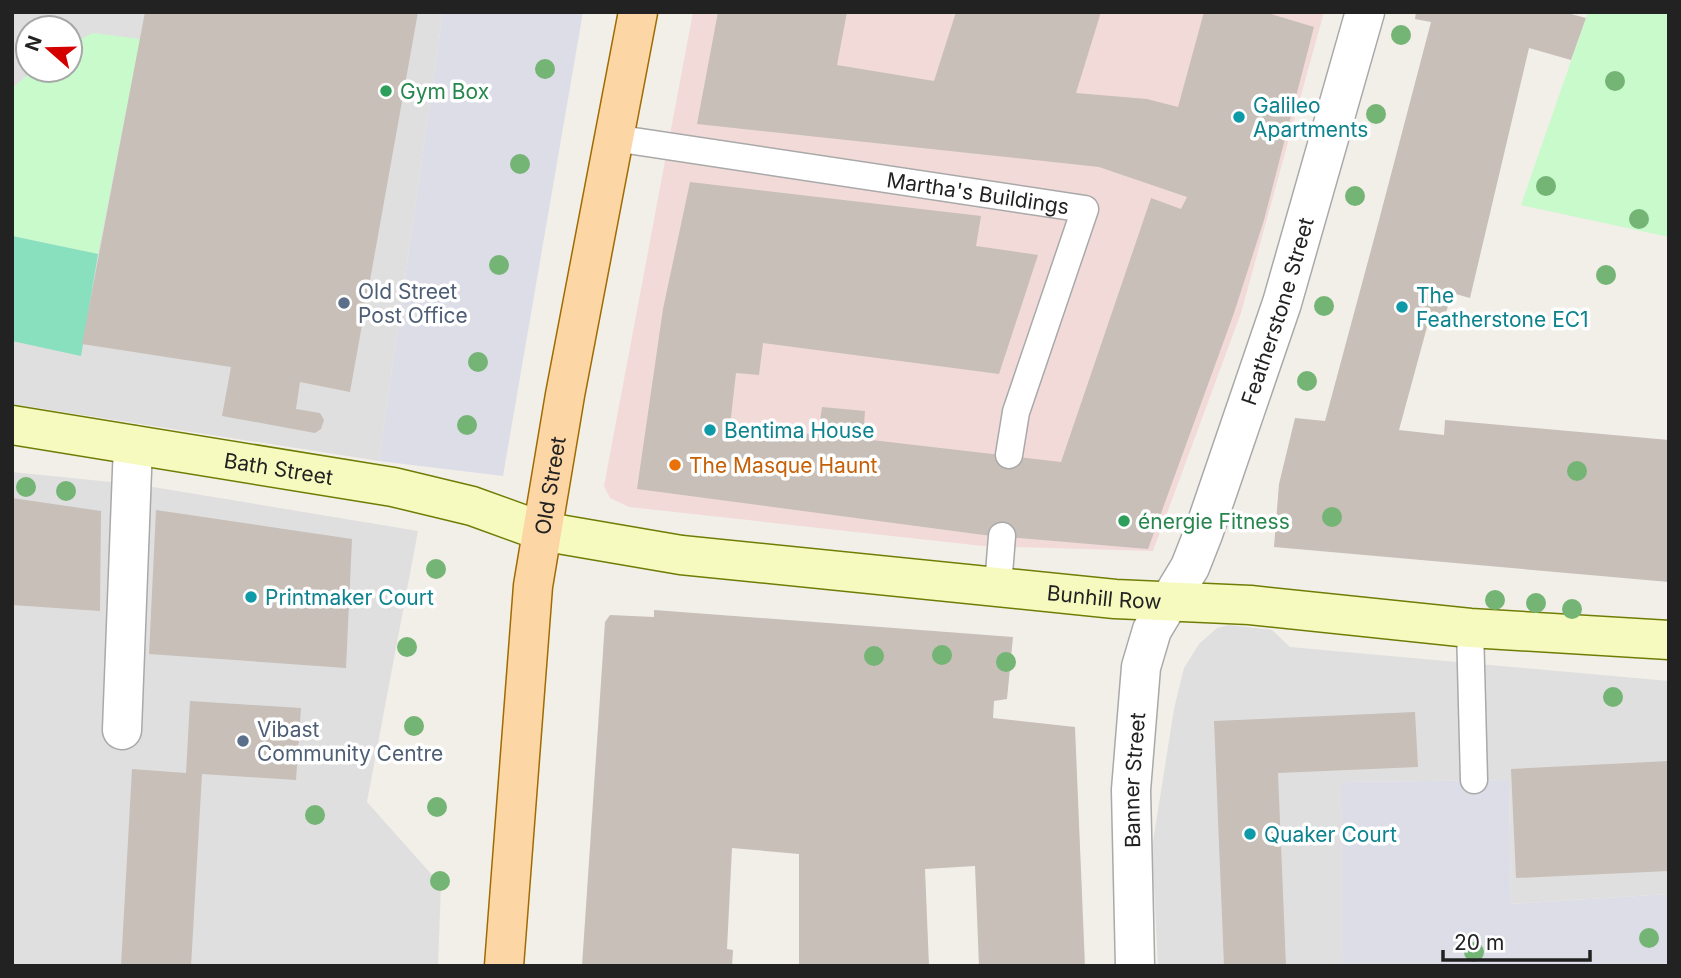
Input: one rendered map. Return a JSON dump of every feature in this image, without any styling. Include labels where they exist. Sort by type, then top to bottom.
[{"type":"main road","name":"Old Street","points":[[504,966],[529,620],[541,531],[638,12]]},
{"type":"main road","name":"Bath Street","points":[[12,425],[393,488],[453,501],[541,531]]},
{"type":"main road","name":"Bunhill Row","points":[[541,531],[670,554],[1170,603],[1251,606],[1470,628],[1669,640]]},
{"type":"street","name":"Featherstone Street","points":[[1170,603],[1191,567],[1282,303],[1365,12]]},
{"type":"street","points":[[122,730],[132,445]]},
{"type":"street","name":"Banner Street","points":[[1135,966],[1131,790],[1141,667],[1152,630],[1170,603]]},
{"type":"lane","name":"Martha's Buildings","points":[[614,138],[1085,209],[1016,412],[1009,455]]},
{"type":"lane","points":[[998,586],[1002,536]]},
{"type":"lane","points":[[1470,628],[1474,780]]},
{"type":"shaded area","points":[[12,12],[443,12],[379,461],[12,404]]},
{"type":"shaded area","points":[[443,12],[583,12],[503,476],[379,461]]},
{"type":"shaded area","points":[[693,12],[1324,12],[1241,313],[1153,551],[983,546],[629,507],[610,498],[604,486]]},
{"type":"shaded area","points":[[12,472],[141,485],[418,531],[367,802],[441,885],[438,966],[12,966]]},
{"type":"shaded area","points":[[1229,625],[1272,630],[1290,647],[1669,681],[1669,894],[1511,904],[1509,780],[1341,782],[1342,966],[1158,966],[1152,848],[1174,709],[1184,668],[1199,644],[1217,628]]},
{"type":"shaded area","points":[[1509,780],[1511,904],[1669,894],[1669,966],[1342,966],[1341,782]]},
{"type":"green space","points":[[1588,12],[1669,12],[1669,237],[1521,205]]},
{"type":"green space","points":[[93,33],[140,39],[98,254],[12,236],[12,88],[17,84],[84,84],[84,37]]},
{"type":"green space","points":[[12,236],[98,254],[81,356],[12,341]]},
{"type":"building","points":[[145,12],[418,12],[350,392],[300,382],[296,409],[320,413],[324,420],[321,429],[315,433],[222,416],[231,367],[82,344]]},
{"type":"building","points":[[718,12],[847,12],[837,65],[934,81],[956,12],[1101,12],[1076,93],[1147,99],[1178,107],[1204,12],[1264,12],[1314,27],[1264,220],[1234,313],[1148,549],[984,535],[637,489],[663,309],[690,182],[981,216],[976,246],[1038,255],[999,374],[763,343],[759,375],[736,373],[730,426],[818,435],[822,407],[865,411],[863,439],[1061,462],[1151,198],[1181,209],[1187,197],[1099,167],[697,124]]},
{"type":"building","name":"The Featherstone EC1","points":[[1416,12],[1564,12],[1586,18],[1571,60],[1529,48],[1470,298],[1452,293],[1444,319],[1430,316],[1399,430],[1444,435],[1445,420],[1669,440],[1669,582],[1274,547],[1279,484],[1295,418],[1325,421],[1378,224],[1431,22],[1415,19]]},
{"type":"building","points":[[12,498],[101,511],[100,611],[12,605]]},
{"type":"building","name":"Printmaker Court","points":[[156,510],[352,539],[346,668],[149,654]]},
{"type":"building","points":[[654,610],[1013,637],[1007,699],[994,701],[993,718],[1075,727],[1085,966],[979,966],[975,866],[925,869],[929,966],[799,966],[799,854],[732,848],[727,949],[733,950],[732,966],[582,966],[605,622],[610,615],[654,617]]},
{"type":"building","points":[[190,701],[301,708],[296,780],[202,774],[191,966],[121,966],[132,769],[186,773]]},
{"type":"building","name":"Quaker Court","points":[[1415,712],[1418,767],[1278,773],[1286,966],[1224,966],[1214,721]]},
{"type":"building","points":[[1669,761],[1669,871],[1516,878],[1511,769]]},
{"type":"place","name":"Gym Box","points":[[386,91]]},
{"type":"place","name":"Galileo Apartments","points":[[1239,117]]},
{"type":"place","name":"Old Street Post Office","points":[[344,303]]},
{"type":"place","name":"The Featherstone EC1","points":[[1402,307]]},
{"type":"place","name":"Bentima House","points":[[710,430]]},
{"type":"place","name":"The Masque Haunt","points":[[675,465]]},
{"type":"place","name":"énergie Fitness","points":[[1124,521]]},
{"type":"place","name":"Printmaker Court","points":[[251,597]]},
{"type":"place","name":"Vibast Community Centre","points":[[243,741]]},
{"type":"place","name":"Quaker Court","points":[[1250,834]]}]
